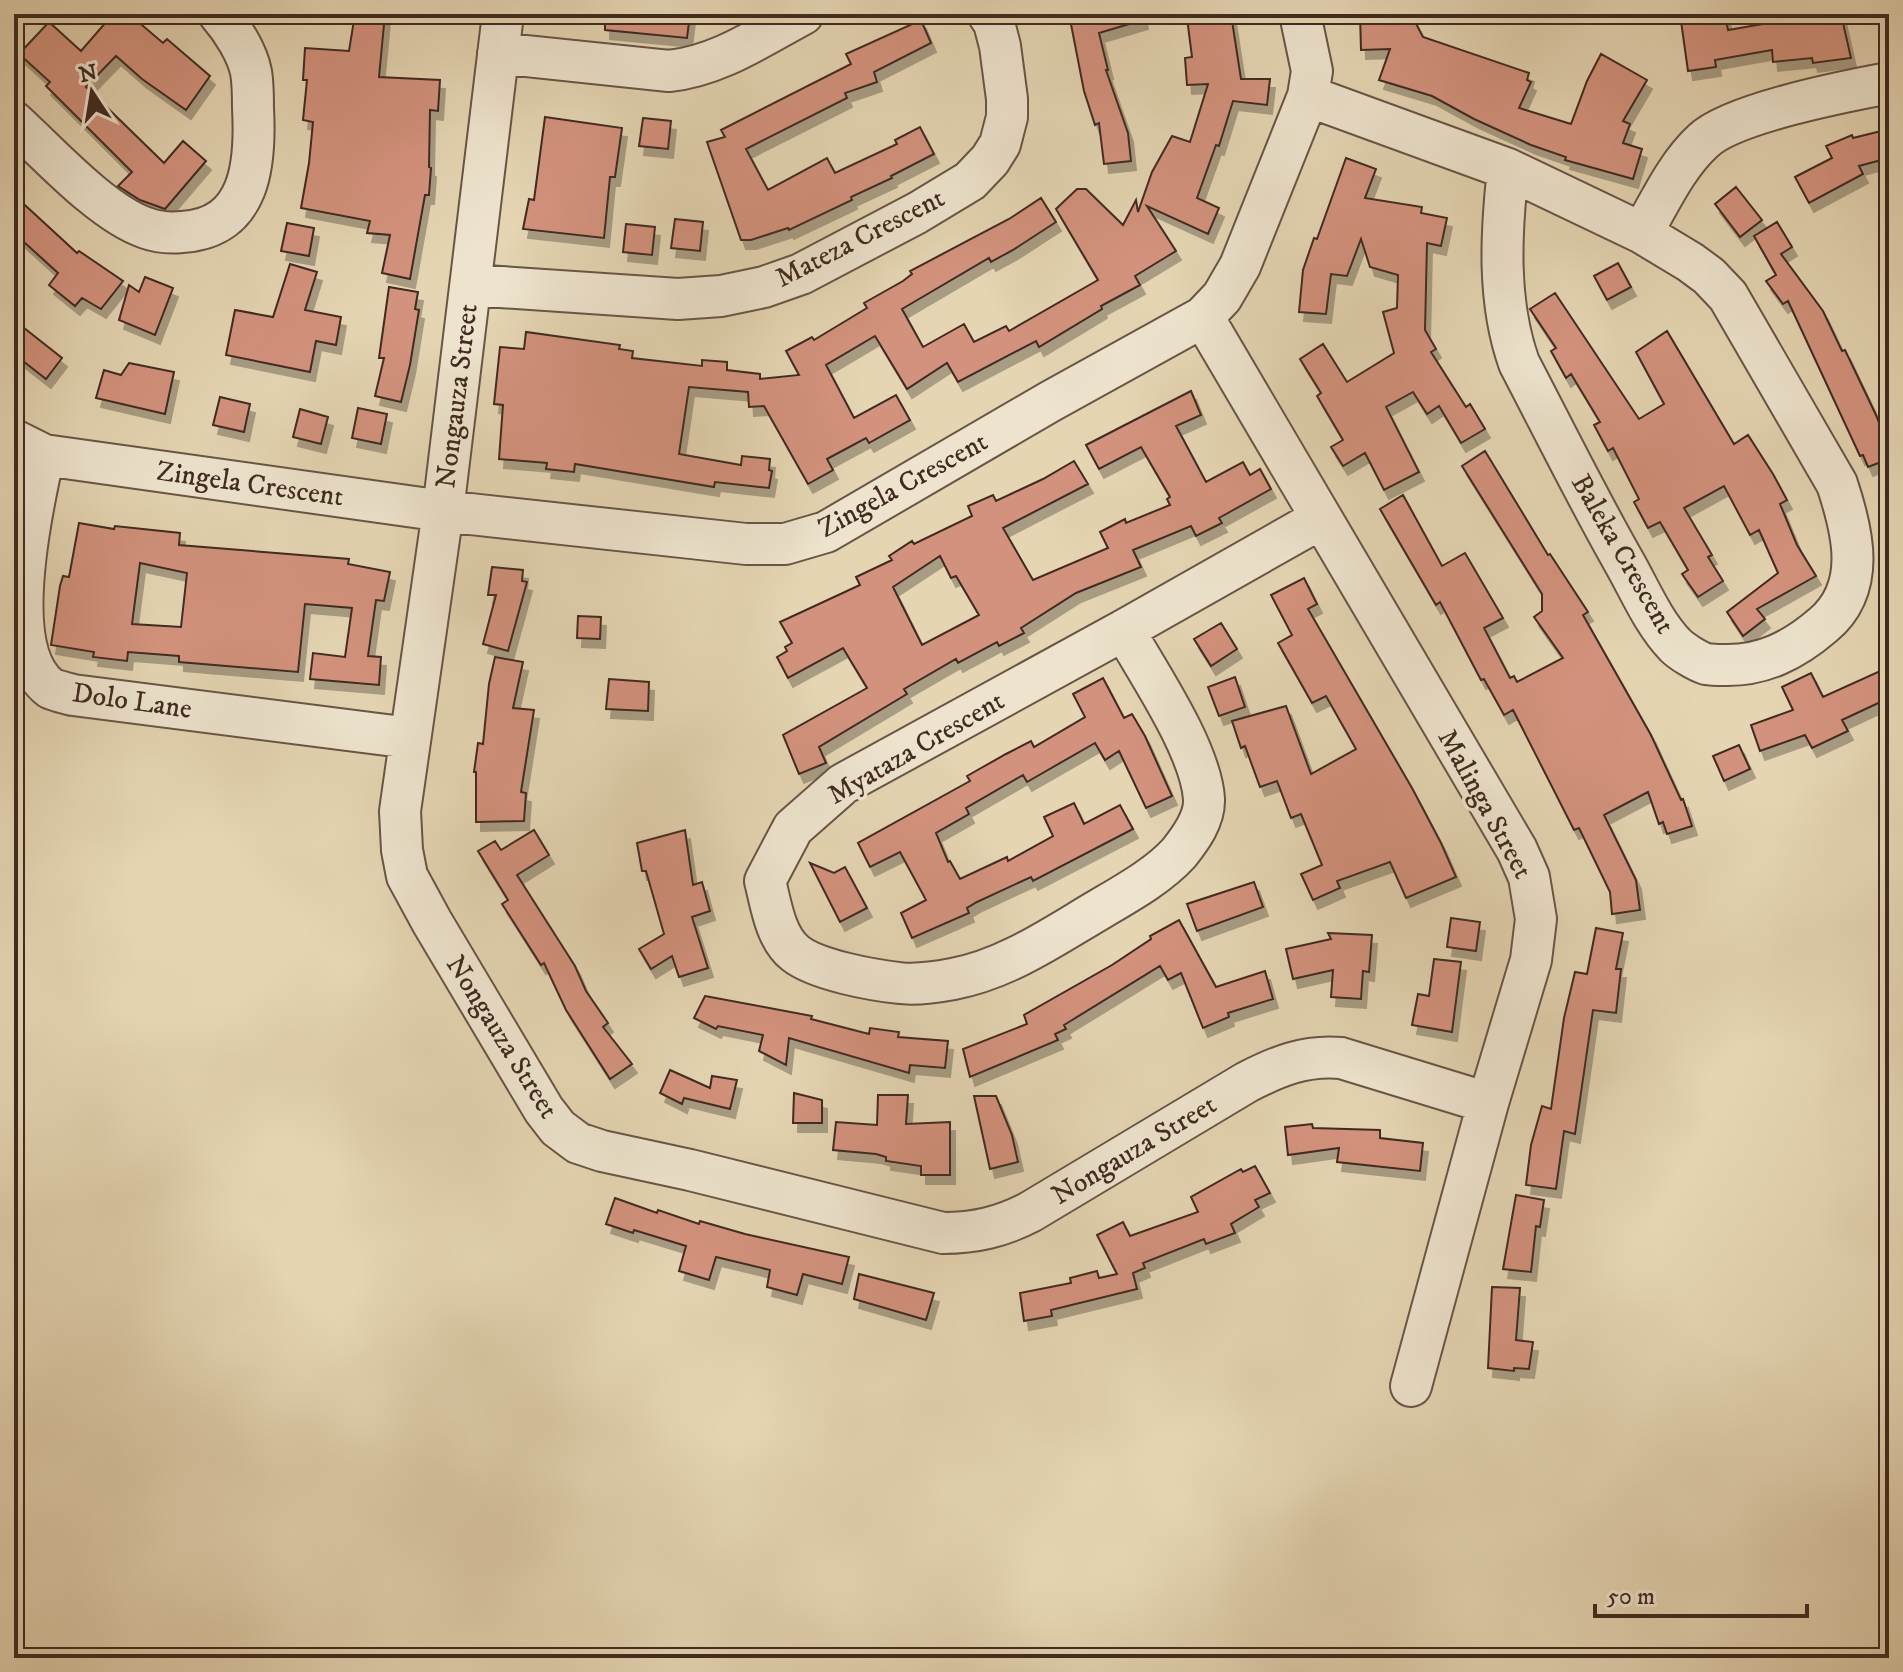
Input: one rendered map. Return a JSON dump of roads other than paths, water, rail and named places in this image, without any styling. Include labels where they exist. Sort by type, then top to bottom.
[{"type":"street","points":[[14,122],[108,207],[146,228],[171,233],[198,231],[225,220],[240,203],[252,164],[255,132],[251,71],[240,46],[219,14]]},
{"type":"street","name":"Nongauza Street","points":[[503,14],[443,511],[400,811],[407,876],[544,1110],[558,1128],[578,1143],[602,1151],[943,1233],[969,1233],[1006,1224],[1030,1212],[1247,1082],[1275,1067],[1301,1059],[1320,1056],[1341,1058],[1488,1103]]},
{"type":"street","points":[[498,53],[669,71],[694,69],[716,61],[803,14]]},
{"type":"street","name":"Mateza Crescent","points":[[471,285],[678,299],[721,296],[764,287],[811,269],[970,181],[990,160],[1000,144],[1007,117],[1007,99],[1000,46],[994,23],[988,14]]},
{"type":"street","name":"Zingela Crescent","points":[[29,448],[443,511],[746,544],[785,544],[826,532],[1203,317],[1222,297],[1240,266],[1308,96],[1312,71],[1300,14]]},
{"type":"street","points":[[1642,233],[1686,160],[1718,129],[1811,101],[1889,83]]},
{"type":"street","name":"Baleka Crescent","points":[[1308,96],[1508,169],[1642,233],[1690,262],[1728,296],[1837,484],[1848,516],[1854,561],[1847,592],[1830,619],[1808,637],[1769,660],[1744,666],[1707,664],[1678,648],[1660,627],[1607,533],[1519,363],[1511,341],[1502,260],[1508,169]]},
{"type":"street","name":"Malinga Street","points":[[1203,317],[1517,850],[1529,877],[1536,919],[1531,960],[1488,1103],[1411,1386]]},
{"type":"street","name":"Dolo Lane","points":[[29,448],[16,628],[21,653],[34,673],[50,688],[73,695],[410,738]]},
{"type":"street","name":"Myataza Crescent","points":[[1124,630],[1183,737],[1199,775],[1204,800],[1202,817],[1178,854],[1132,889],[1017,957],[987,970],[952,979],[901,983],[810,962],[792,952],[776,925],[765,881],[793,828],[843,784],[1320,519]]}]
